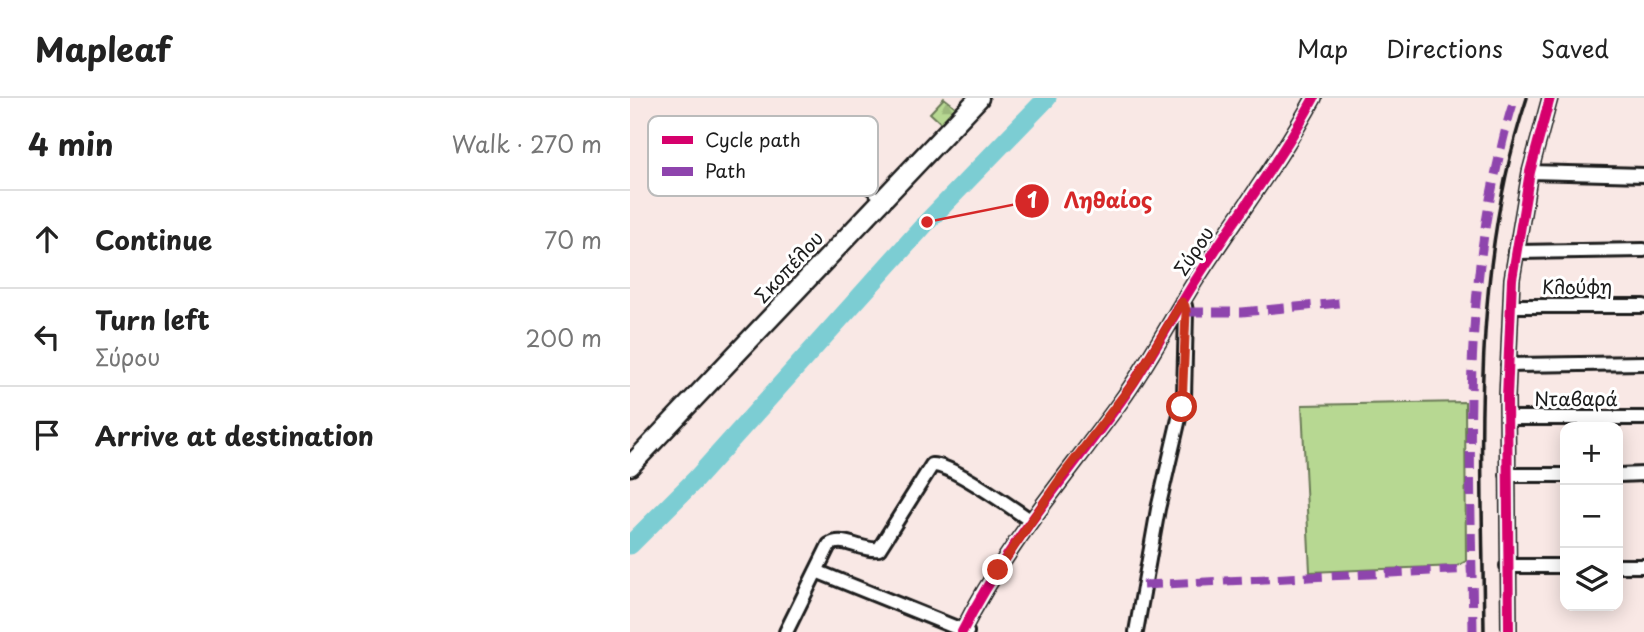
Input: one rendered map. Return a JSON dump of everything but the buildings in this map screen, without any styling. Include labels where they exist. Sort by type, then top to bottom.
[{"type":"main road","name":"Σκοπέλου","points":[[630,466],[979,98]]},
{"type":"street","name":"Σύρου","points":[[964,631],[991,579],[1031,520],[1127,393],[1182,302],[1275,164],[1314,98]]},
{"type":"street","points":[[1510,632],[1507,475],[1511,306],[1516,252],[1530,172],[1550,98]]},
{"type":"street","points":[[1530,172],[1644,175]]},
{"type":"street","points":[[1516,252],[1644,250]]},
{"type":"street","points":[[1136,632],[1158,509],[1184,397],[1186,312],[1182,302]]},
{"type":"street","name":"Κλούφη","points":[[1511,306],[1644,306]]},
{"type":"street","points":[[1508,365],[1644,363]]},
{"type":"street","name":"Νταβαρά","points":[[1508,418],[1644,418]]},
{"type":"street","points":[[786,632],[827,548],[835,541],[842,541],[872,550],[879,549],[927,469],[934,464],[969,481],[1031,520]]},
{"type":"street","points":[[1623,475],[1644,474]]},
{"type":"street","points":[[1507,475],[1560,475]]},
{"type":"street","points":[[1623,566],[1644,565]]},
{"type":"street","points":[[1507,566],[1560,566]]},
{"type":"street","points":[[817,571],[964,631]]},
{"type":"lane","points":[[875,196],[881,201]]},
{"type":"green space","points":[[944,98],[957,108],[942,124],[930,113]]},
{"type":"green space","points":[[1465,402],[1466,561],[1457,566],[1310,572],[1302,405]]},
{"type":"waterway","points":[[630,545],[695,480],[927,222],[1047,98]]},
{"type":"railway","points":[[1484,632],[1482,430],[1488,296],[1496,229],[1509,163],[1527,98]]},
{"type":"marked path","points":[[1473,632],[1470,460],[1477,288],[1495,175],[1515,98]]},
{"type":"marked path","points":[[1186,312],[1242,312],[1339,303]]},
{"type":"marked path","points":[[1143,585],[1472,569]]},
{"type":"cycle path","points":[[962,632],[1016,542],[1132,386],[1199,275],[1273,166],[1314,98]]},
{"type":"cycle path","points":[[1509,632],[1507,397],[1512,279],[1530,172],[1550,98]]},
{"type":"place","name":"Ληθαίος","points":[[927,222]]},
{"type":"route","points":[[998,570],[1060,479],[1134,382],[1182,302],[1186,312],[1182,407]]}]
